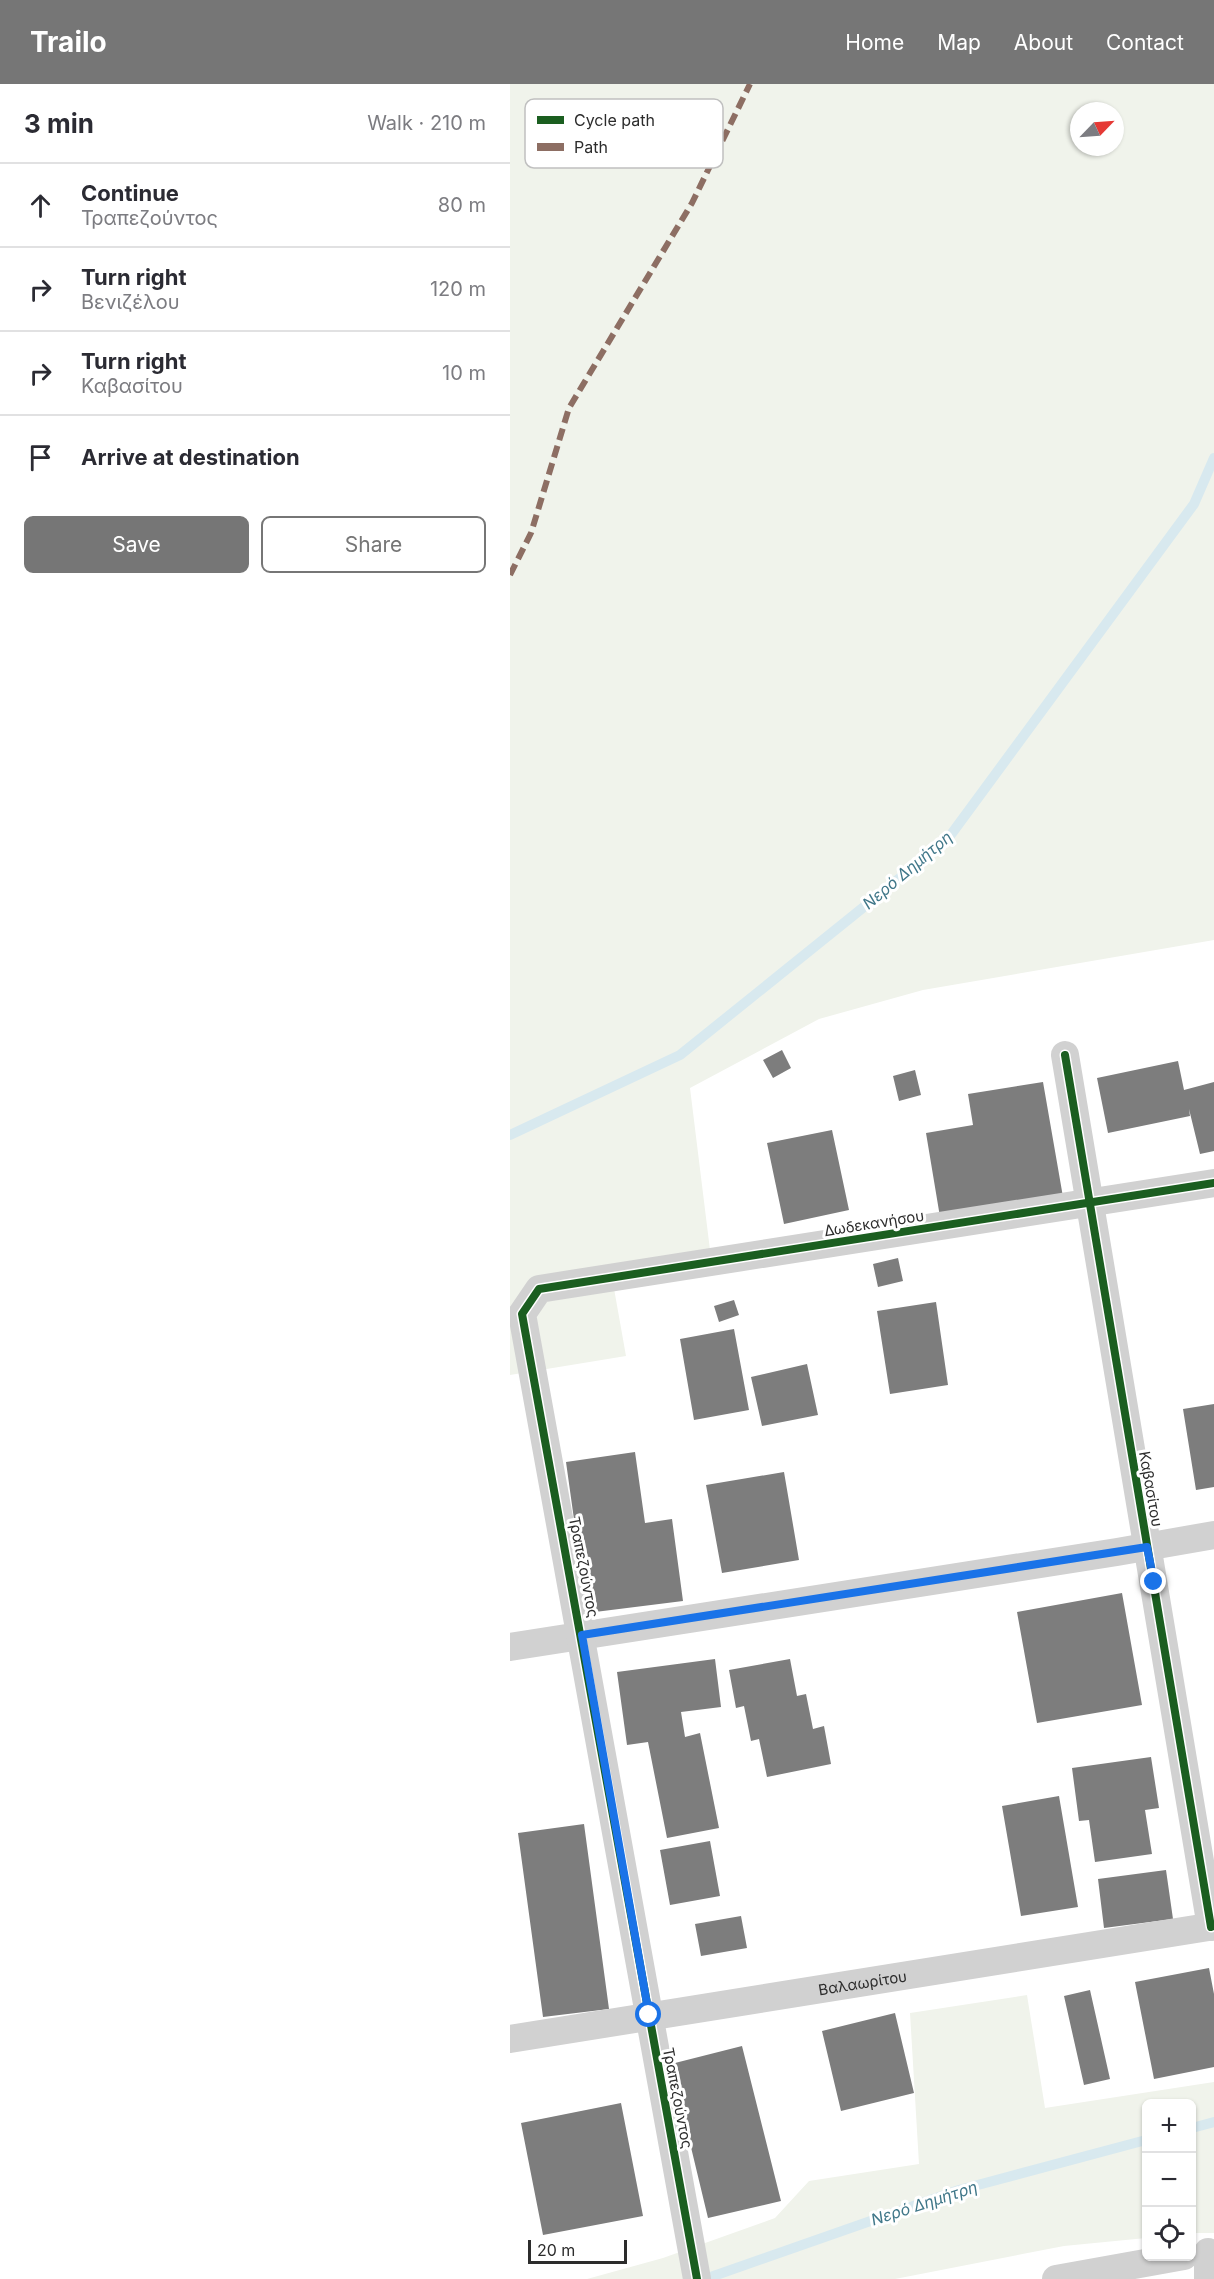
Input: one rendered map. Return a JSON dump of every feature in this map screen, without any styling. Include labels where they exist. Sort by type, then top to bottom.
[{"type":"street","name":"Καβασίτου","points":[[1065,1055],[1213,1927]]},
{"type":"street","name":"Δωδεκανήσου","points":[[539,1289],[1214,1183]]},
{"type":"street","name":"Τραπεζούντος","points":[[539,1289],[522,1314],[696,2270]]},
{"type":"street","points":[[510,1647],[1214,1535]]},
{"type":"street","name":"Βαλαωρίτου","points":[[510,2039],[649,2015],[1213,1927]]},
{"type":"street","points":[[1056,2279],[1201,2259]]},
{"type":"shaded area","points":[[510,84],[1214,84],[1214,940],[923,990],[819,1019],[690,1088],[710,1250],[610,1266],[626,1356],[510,1375]]},
{"type":"shaded area","points":[[1027,1995],[1045,2108],[1214,2082],[1214,2233],[1196,2233],[1196,2099],[1142,2099],[1142,2238],[1064,2246],[895,2279],[587,2279],[663,2258],[775,2218],[809,2181],[919,2164],[910,2013]]},
{"type":"building","points":[[782,1050],[791,1068],[773,1078],[763,1060]]},
{"type":"building","points":[[1178,1061],[1184,1090],[1214,1082],[1214,1151],[1200,1154],[1189,1109],[1190,1116],[1108,1133],[1097,1078]]},
{"type":"building","points":[[915,1070],[921,1095],[899,1101],[893,1076]]},
{"type":"building","points":[[1043,1082],[1063,1197],[940,1217],[926,1133],[973,1125],[968,1094]]},
{"type":"building","points":[[832,1130],[849,1210],[784,1224],[767,1143]]},
{"type":"building","points":[[898,1258],[903,1281],[878,1287],[873,1264]]},
{"type":"building","points":[[734,1300],[739,1315],[719,1322],[714,1306]]},
{"type":"building","points":[[936,1302],[948,1385],[890,1394],[877,1311]]},
{"type":"building","points":[[734,1329],[749,1410],[694,1420],[680,1339]]},
{"type":"building","points":[[807,1364],[818,1415],[762,1426],[751,1377]]},
{"type":"building","points":[[1214,1404],[1214,1487],[1196,1490],[1183,1409]]},
{"type":"building","points":[[635,1452],[645,1523],[672,1519],[683,1601],[595,1612],[586,1547],[578,1548],[566,1462]]},
{"type":"building","points":[[784,1472],[799,1560],[722,1573],[706,1485]]},
{"type":"building","points":[[1122,1593],[1142,1705],[1037,1723],[1017,1612]]},
{"type":"building","points":[[715,1659],[721,1707],[681,1712],[685,1737],[700,1733],[719,1828],[667,1838],[648,1742],[627,1745],[617,1672]]},
{"type":"building","points":[[790,1659],[797,1696],[806,1694],[813,1729],[824,1726],[831,1764],[767,1777],[759,1739],[751,1741],[744,1706],[736,1708],[729,1670]]},
{"type":"building","points":[[1151,1757],[1159,1808],[1145,1810],[1152,1854],[1095,1862],[1089,1820],[1079,1821],[1072,1768]]},
{"type":"building","points":[[1059,1796],[1078,1907],[1021,1916],[1002,1806]]},
{"type":"building","points":[[584,1824],[609,2009],[543,2017],[518,1833]]},
{"type":"building","points":[[710,1841],[720,1896],[670,1905],[660,1850]]},
{"type":"building","points":[[1166,1870],[1173,1919],[1104,1928],[1098,1879]]},
{"type":"building","points":[[741,1916],[747,1948],[701,1956],[695,1924]]},
{"type":"building","points":[[1209,1968],[1214,1994],[1214,2067],[1154,2079],[1135,1982]]},
{"type":"building","points":[[1090,1990],[1110,2079],[1084,2085],[1064,1996]]},
{"type":"building","points":[[895,2013],[914,2093],[841,2111],[822,2031]]},
{"type":"building","points":[[742,2046],[781,2201],[708,2218],[671,2064]]},
{"type":"building","points":[[621,2103],[643,2216],[543,2235],[521,2123]]},
{"type":"waterway","name":"Νερό Δημήτρη","points":[[510,1135],[680,1055],[947,840],[1194,504],[1214,458]]},
{"type":"waterway","name":"Νερό Δημήτρη","points":[[1196,2127],[1214,2122]]},
{"type":"waterway","name":"Νερό Δημήτρη","points":[[705,2279],[959,2190],[1142,2141]]},
{"type":"marked path","points":[[723,139],[750,84]]},
{"type":"marked path","points":[[510,575],[531,533],[569,408],[692,203],[709,168]]},
{"type":"cycle path","points":[[1065,1055],[1211,1927]]},
{"type":"cycle path","points":[[697,2279],[522,1314],[539,1289],[1214,1183]]},
{"type":"route","points":[[649,2015],[582,1635],[1147,1547],[1154,1582]]}]
